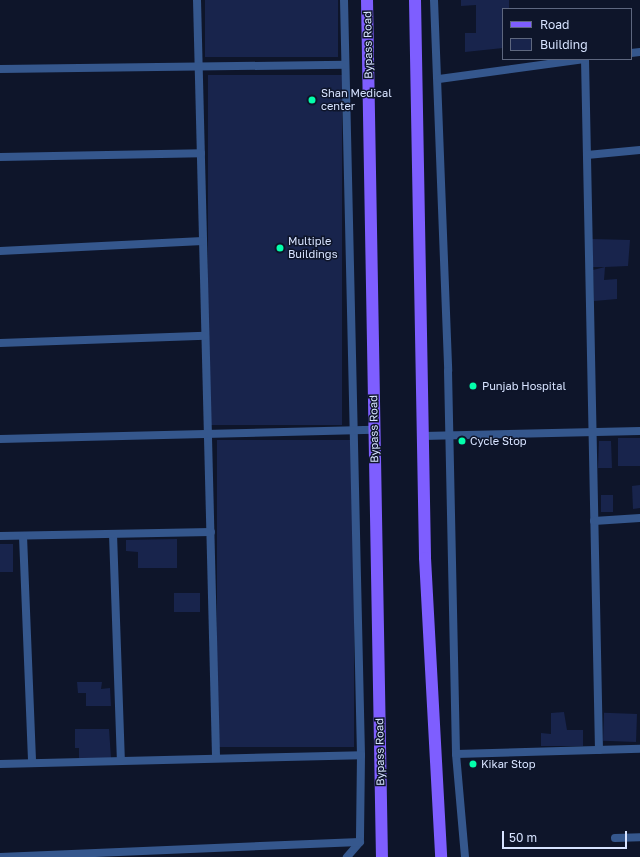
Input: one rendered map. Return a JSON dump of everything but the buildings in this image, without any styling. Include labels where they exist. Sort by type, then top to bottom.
[{"type":"main road","name":"Bypass Road","points":[[367,0],[382,857]]},
{"type":"main road","points":[[415,0],[425,558],[441,857]]},
{"type":"street","points":[[197,0],[205,336],[210,434],[216,757]]},
{"type":"street","points":[[344,0],[361,755],[360,842],[347,857]]},
{"type":"street","points":[[434,0],[439,79],[456,754],[465,857]]},
{"type":"street","points":[[439,79],[578,60]]},
{"type":"street","points":[[585,60],[599,750]]},
{"type":"street","points":[[0,69],[345,65]]},
{"type":"street","points":[[587,155],[640,150]]},
{"type":"street","points":[[0,157],[201,153]]},
{"type":"street","points":[[0,251],[203,241]]},
{"type":"street","points":[[0,343],[205,336]]},
{"type":"street","points":[[0,440],[374,430]]},
{"type":"street","points":[[423,436],[640,431]]},
{"type":"street","points":[[594,521],[640,518]]},
{"type":"street","points":[[0,536],[211,532]]},
{"type":"street","points":[[113,534],[121,760]]},
{"type":"street","points":[[23,536],[32,763]]},
{"type":"street","points":[[456,754],[640,749]]},
{"type":"street","points":[[0,764],[216,757],[361,755]]},
{"type":"street","points":[[615,838],[640,837]]},
{"type":"street","points":[[0,857],[360,842]]},
{"type":"place","name":"Shan Medical center","points":[[312,100]]},
{"type":"place","name":"Multiple Buildings","points":[[280,248]]},
{"type":"place","name":"Punjab Hospital","points":[[473,386]]},
{"type":"place","name":"Cycle Stop","points":[[462,441]]},
{"type":"place","name":"Kikar Stop","points":[[473,764]]}]
